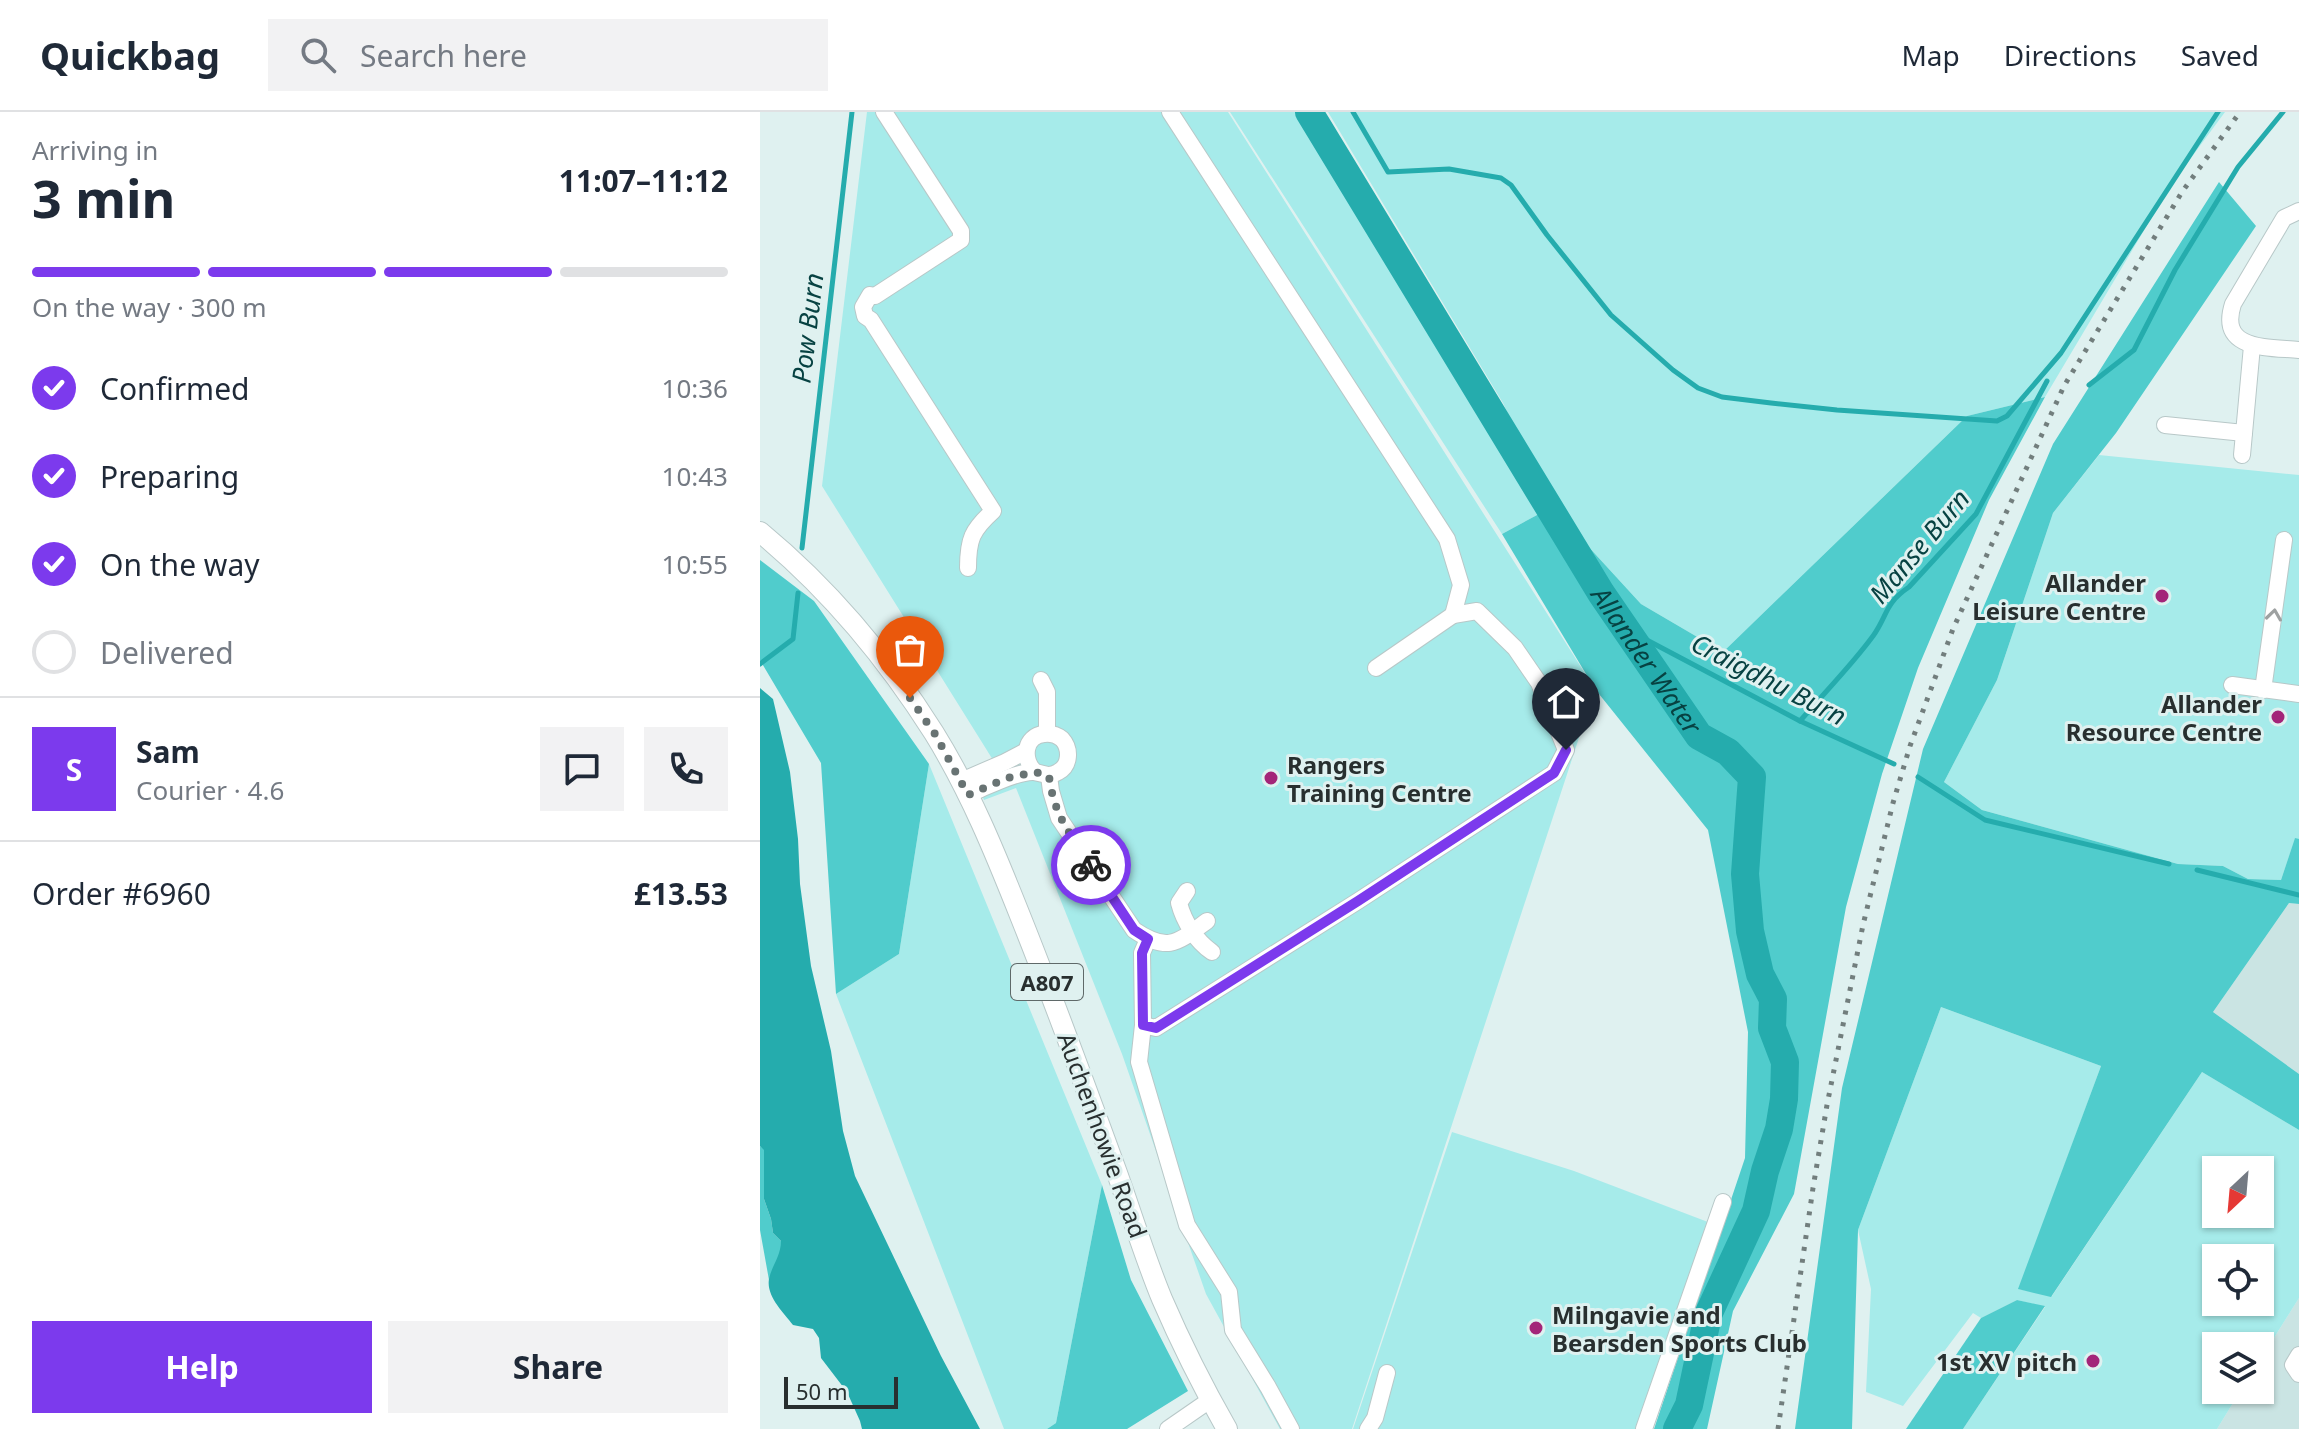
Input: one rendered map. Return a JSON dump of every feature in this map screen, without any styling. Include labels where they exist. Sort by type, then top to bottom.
[{"type":"main road","name":"Auchenhowie Road","points":[[760,532],[818,585],[860,630],[935,734],[965,788],[995,853],[1053,998],[1162,1298],[1227,1429]]},
{"type":"street","points":[[884,112],[961,231],[961,240],[875,296],[870,295],[863,307],[865,316],[871,320],[993,511],[976,527],[968,547],[968,568]]},
{"type":"street","points":[[1170,112],[1447,539],[1461,585],[1453,615]]},
{"type":"street","points":[[2299,211],[2284,218],[2233,304],[2230,315],[2236,337],[2252,346],[2299,350]]},
{"type":"street","points":[[2242,455],[2252,346]]},
{"type":"street","points":[[2165,425],[2244,433]]},
{"type":"street","points":[[2263,690],[2286,540]]},
{"type":"street","points":[[1143,1025],[1156,1028],[1345,910],[1554,773],[1566,750],[1539,683],[1515,648],[1477,611],[1453,615],[1376,668]]},
{"type":"street","points":[[1041,680],[1047,692],[1047,733]]},
{"type":"street","points":[[2232,685],[2299,694]]},
{"type":"street","points":[[965,788],[1042,774],[1063,768],[1068,754],[1062,739],[1047,733],[1031,740],[1026,751],[1027,763],[1042,774],[1059,818],[1134,930],[1148,939],[1165,944],[1178,942],[1207,921]]},
{"type":"street","points":[[965,788],[1026,751]]},
{"type":"street","points":[[1187,891],[1179,903],[1182,914],[1202,945],[1212,952]]},
{"type":"street","points":[[1148,939],[1142,953],[1143,1025],[1139,1062],[1187,1225],[1229,1292],[1233,1330],[1291,1429]]},
{"type":"street","points":[[1644,1429],[1723,1202]]},
{"type":"street","points":[[2299,1355],[2293,1365],[2299,1374]]},
{"type":"street","points":[[1368,1429],[1375,1418],[1387,1373]]},
{"type":"street","points":[[1168,1429],[1210,1400]]},
{"type":"shaded area","name":"Rangers Training Centre","points":[[867,112],[1228,112],[1595,689],[1352,1429],[1280,1429],[1206,1294],[1122,1054],[1016,788],[984,800],[972,770],[993,760],[822,486]]},
{"type":"shaded area","points":[[1230,112],[1321,112],[1546,496],[1503,403],[1328,112],[2225,112],[2171,185],[2045,397],[1967,416],[1723,652],[1641,604],[1552,507],[1502,534]]},
{"type":"shaded area","points":[[2219,182],[2256,226],[2116,433],[2053,513],[1997,680],[1944,782],[1982,810],[2178,864],[2223,866],[2248,879],[2281,880],[2295,838],[2299,839],[2299,904],[2289,903],[2213,1012],[2299,1074],[2299,1130],[2202,1072],[2051,1297],[2018,1289],[2101,1066],[1941,1007],[1858,1230],[1852,1429],[1795,1429],[1842,1088],[1923,749],[2053,444]]},
{"type":"shaded area","points":[[2045,397],[1989,500],[1918,668],[1882,774],[1846,907],[1794,1194],[1733,1311],[1707,1429],[1654,1429],[1745,1158],[1748,1032],[1708,830],[1595,689],[1502,534],[1552,507],[1641,604],[1723,652],[1967,416]]},
{"type":"shaded area","name":"Allander Leisure Centre","points":[[2099,455],[2299,475],[2299,839],[2295,839],[2281,880],[2248,879],[2223,866],[2178,864],[1982,810],[1944,782],[1997,680],[2053,513]]},
{"type":"shaded area","points":[[760,560],[814,601],[929,764],[899,954],[836,994],[821,763],[760,660]]},
{"type":"shaded area","points":[[760,688],[773,699],[790,772],[811,966],[831,1051],[843,1131],[855,1176],[941,1356],[980,1429],[862,1429],[847,1392],[821,1358],[819,1338],[813,1329],[793,1325],[770,1292],[769,1279],[781,1241],[773,1233],[764,1199],[764,1150],[760,1146]]},
{"type":"shaded area","points":[[929,764],[1102,1185],[1056,1423],[1047,1429],[1004,1429],[836,994],[899,954]]},
{"type":"shaded area","points":[[2289,903],[2299,904],[2299,1074],[2213,1012]]},
{"type":"shaded area","points":[[1941,1007],[2101,1066],[2019,1289],[2052,1296],[2202,1072],[2299,1130],[2299,1298],[2274,1338],[2274,1332],[2202,1332],[2202,1404],[2232,1404],[2217,1429],[1963,1429],[2045,1307],[2017,1300],[1981,1318],[1973,1313],[1903,1406],[1866,1392],[1871,1289],[1858,1230]]},
{"type":"shaded area","name":"Milngavie and Bearsden Sports Club","points":[[1452,1132],[1574,1171],[1721,1227],[1652,1429],[1353,1429]]},
{"type":"shaded area","points":[[760,1146],[764,1149],[764,1199],[773,1233],[781,1241],[781,1251],[769,1280],[760,1230]]},
{"type":"shaded area","points":[[1102,1185],[1131,1280],[1188,1391],[1127,1429],[1047,1429],[1056,1423]]},
{"type":"shaded area","points":[[2299,1298],[2299,1429],[2217,1429],[2232,1404],[2274,1404],[2274,1338]]},
{"type":"shaded area","points":[[2017,1300],[2045,1306],[1963,1429],[1906,1429],[1981,1318]]},
{"type":"waterway","name":"Pow Burn","points":[[802,548],[852,112]]},
{"type":"waterway","name":"Allander Water","points":[[1309,112],[1601,593],[1699,736],[1728,752],[1752,777],[1745,874],[1750,931],[1760,974],[1773,999],[1772,1028],[1785,1062],[1784,1099],[1779,1129],[1756,1211],[1708,1315],[1689,1405],[1677,1429]]},
{"type":"waterway","points":[[1353,112],[1388,172],[1449,169],[1501,178],[1511,185],[1611,315],[1698,388],[1722,397],[1771,403],[1997,421],[2007,416],[2061,353],[2218,112]]},
{"type":"waterway","name":"Manse Burn","points":[[2089,385],[2134,350],[2175,270],[2238,167],[2283,112]]},
{"type":"waterway","name":"Manse Burn","points":[[1800,721],[1865,647],[1895,599],[1976,514],[2047,381]]},
{"type":"waterway","name":"Pow Burn","points":[[760,664],[793,639],[798,593]]},
{"type":"waterway","name":"Craigdhu Burn","points":[[1626,629],[1800,721],[1894,764]]},
{"type":"waterway","name":"Craigdhu Burn","points":[[1918,777],[1985,820],[2169,864]]},
{"type":"waterway","name":"Craigdhu Burn","points":[[2197,870],[2299,895]]},
{"type":"railway","points":[[1778,1429],[1827,1105],[1863,925],[1910,746],[1953,629],[2064,386],[2182,192],[2240,112]]},
{"type":"way so far","points":[[910,698],[935,734],[968,795],[1007,778],[1035,772],[1049,776],[1059,818],[1091,865]]},
{"type":"place","name":"Allander Leisure Centre","points":[[2162,596]]},
{"type":"place","name":"Allander Resource Centre","points":[[2278,717]]},
{"type":"place","name":"Rangers Training Centre","points":[[1271,778]]},
{"type":"place","name":"Milngavie and Bearsden Sports Club","points":[[1536,1328]]},
{"type":"place","name":"1st XV pitch","points":[[2093,1361]]},
{"type":"route","points":[[1091,865],[1134,930],[1148,939],[1142,953],[1143,1025],[1156,1028],[1554,773],[1566,750]]}]
